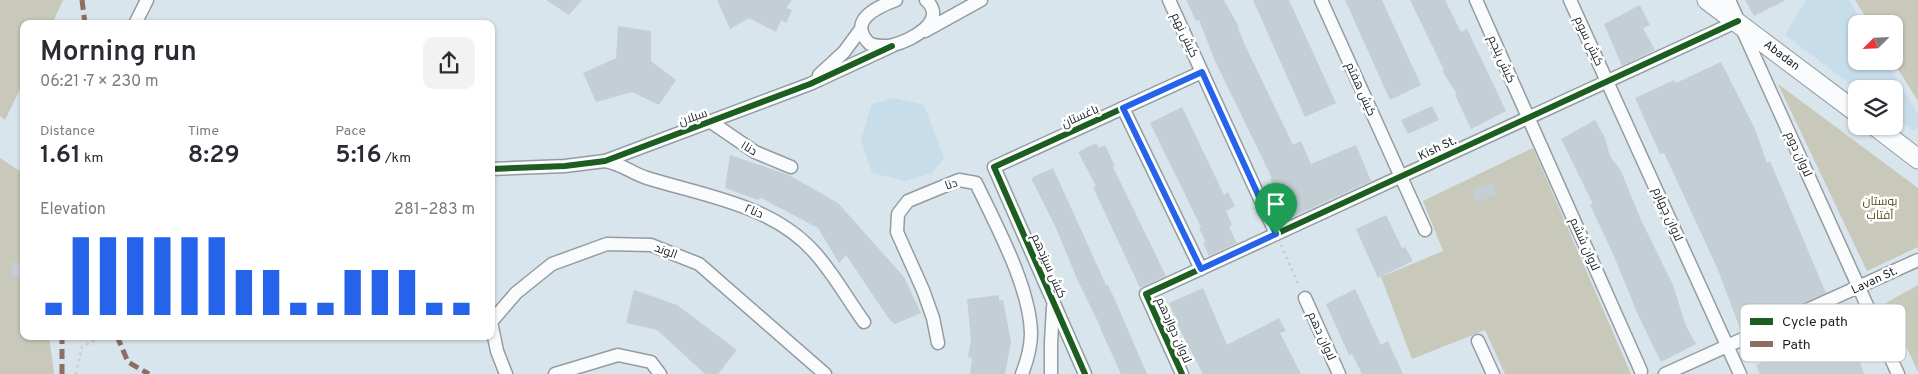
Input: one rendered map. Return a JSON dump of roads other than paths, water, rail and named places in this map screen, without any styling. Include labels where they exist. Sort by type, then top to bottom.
[{"type":"main road","name":"Abadan","points":[[1707,0],[1738,21],[1848,106]]},
{"type":"main road","points":[[1887,135],[1918,159]]},
{"type":"street","points":[[137,20],[147,0]]},
{"type":"street","points":[[869,13],[872,0]]},
{"type":"street","points":[[869,13],[896,0]]},
{"type":"street","points":[[923,32],[932,21],[934,12],[926,0]]},
{"type":"street","name":"سبلان","points":[[495,169],[565,166],[605,161],[810,84],[923,32],[981,0]]},
{"type":"street","name":"کیش نهم","points":[[1169,0],[1276,234]]},
{"type":"street","name":"کیش هفتم","points":[[1322,0],[1425,230]]},
{"type":"street","name":"کیش پنجم","points":[[1476,0],[1528,118]]},
{"type":"street","name":"کیش سوم","points":[[1570,0],[1608,81]]},
{"type":"street","name":"لاوان دوم","points":[[1729,0],[1866,304]]},
{"type":"street","name":"سبلان","points":[[810,84],[844,52],[861,29],[865,17],[869,13]]},
{"type":"street","name":"Kish St.","points":[[1146,294],[1738,21]]},
{"type":"street","points":[[861,29],[863,38],[870,44],[892,46]]},
{"type":"street","name":"باغستان","points":[[994,167],[1202,72]]},
{"type":"street","name":"لاوان چهارم","points":[[1608,81],[1740,374]]},
{"type":"street","points":[[1123,108],[1201,269]]},
{"type":"street","name":"لاوان ششم","points":[[1528,118],[1641,370]]},
{"type":"street","name":"دنا۱","points":[[711,122],[754,152],[791,167]]},
{"type":"street","name":"دنا۲","points":[[605,161],[619,164],[644,177],[680,186],[764,215],[795,234],[815,254],[864,322]]},
{"type":"street","name":"کیش سیزدهم","points":[[994,167],[1085,374]]},
{"type":"street","name":"دنا","points":[[938,344],[933,318],[923,290],[897,232],[898,214],[908,201],[960,180],[976,183],[1011,256],[1030,314],[1029,356],[1022,374]]},
{"type":"street","name":"الوند","points":[[495,317],[516,293],[552,264],[607,244],[652,245],[699,264],[825,374]]},
{"type":"street","name":"Lavan St.","points":[[1823,304],[1918,260]]},
{"type":"street","name":"لاوان دوازدهم","points":[[1146,294],[1182,374]]},
{"type":"street","name":"لاوان دهم","points":[[1305,298],[1339,374]]},
{"type":"street","points":[[1051,374],[1054,304]]},
{"type":"street","points":[[495,340],[506,374]]},
{"type":"street","points":[[1478,341],[1493,374]]},
{"type":"street","name":"Lavan St.","points":[[1665,374],[1740,341]]},
{"type":"street","points":[[555,374],[618,355],[651,362],[660,374]]},
{"type":"street","name":"لاوان دوم","points":[[1893,362],[1898,374]]},
{"type":"park label","name":"بوستان آفتاب","points":[[1880,208]]}]
